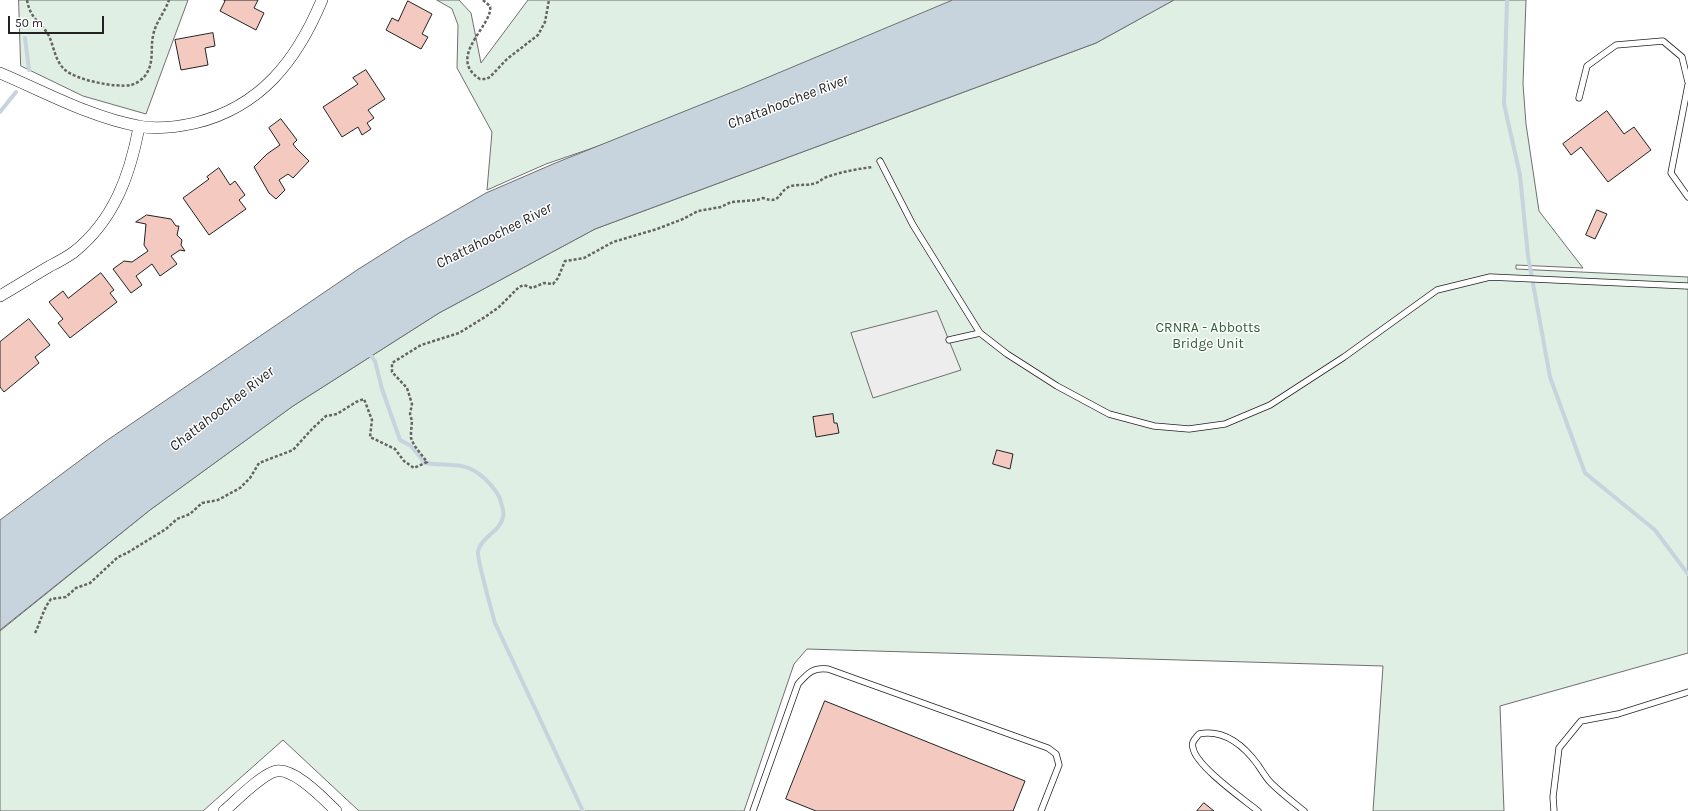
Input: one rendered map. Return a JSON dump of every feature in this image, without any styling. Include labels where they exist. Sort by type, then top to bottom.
[{"type":"street","points":[[0,73],[104,117],[139,127],[178,127],[214,118],[247,102],[278,75],[295,53],[310,29],[322,0]]},
{"type":"street","points":[[0,296],[72,253],[104,220],[120,193],[134,156],[139,127]]},
{"type":"street","points":[[224,811],[257,782],[274,771],[287,772],[309,785],[336,811]]},
{"type":"lane","points":[[1579,98],[1587,66],[1616,44],[1663,41],[1682,57],[1688,82]]},
{"type":"lane","points":[[1688,85],[1671,172],[1688,197]]},
{"type":"lane","points":[[880,161],[913,225],[980,333],[1013,358],[1057,386],[1109,414],[1154,426],[1189,429],[1225,424],[1270,405],[1344,357],[1437,290],[1490,277],[1688,286]]},
{"type":"lane","points":[[949,340],[980,333]]},
{"type":"lane","points":[[753,811],[798,684],[809,673],[819,668],[828,669],[1048,748],[1056,754],[1059,765],[1041,811]]},
{"type":"lane","points":[[1554,811],[1553,797],[1559,748],[1581,721],[1618,714],[1688,692]]},
{"type":"lane","points":[[1258,811],[1206,769],[1192,749],[1193,742],[1199,734],[1208,732],[1221,734],[1241,745],[1258,764],[1270,782],[1304,811]]},
{"type":"path","points":[[27,0],[31,14],[49,37],[59,62],[64,70],[89,80],[126,85],[139,81],[147,72],[152,59],[152,36],[170,0]]},
{"type":"path","points":[[484,0],[490,6],[490,13],[473,42],[468,60],[471,71],[480,79],[486,79],[490,76],[507,59],[538,35],[545,22],[549,0]]},
{"type":"path","points":[[35,633],[44,609],[52,599],[66,597],[76,588],[90,583],[118,557],[166,529],[177,519],[190,514],[202,502],[218,500],[240,488],[250,478],[259,462],[293,450],[326,416],[337,414],[356,402],[364,399],[367,406],[372,420],[370,436],[395,448],[404,461],[414,468],[425,464],[427,462],[425,458],[414,445],[412,438],[411,398],[407,388],[392,372],[392,363],[422,345],[459,333],[486,317],[499,307],[519,287],[524,285],[532,288],[544,283],[553,284],[558,278],[565,261],[584,258],[613,242],[657,229],[683,219],[698,211],[720,207],[731,202],[757,200],[763,198],[773,200],[779,198],[785,189],[792,186],[816,183],[824,178],[850,170],[875,167],[888,177]]},
{"type":"green space","points":[[19,0],[188,0],[146,114],[83,96],[21,66]]},
{"type":"green space","points":[[437,0],[459,0],[471,13],[481,63],[528,0],[971,0],[709,108],[546,164],[487,190],[492,132],[457,68],[458,25],[452,9]]},
{"type":"green space","name":"CRNRA - Abbotts Bridge Unit","points":[[1174,0],[1526,0],[1523,84],[1526,124],[1539,211],[1583,268],[1516,265],[1516,269],[1688,277],[1688,653],[1500,706],[1504,811],[1373,811],[1383,666],[807,649],[794,664],[744,811],[359,811],[283,740],[203,811],[0,811],[0,631],[150,510],[293,406],[439,313],[595,229],[1096,43]]},
{"type":"shaded area","points":[[937,311],[961,370],[873,398],[851,333]]},
{"type":"water","name":"Chattahoochee River","points":[[953,0],[1174,0],[1096,43],[595,229],[439,313],[293,406],[150,510],[0,630],[0,520],[106,441],[357,270],[406,239],[486,193],[553,164],[740,89]]},
{"type":"building","points":[[224,0],[258,0],[254,8],[264,13],[256,30],[220,11],[225,1]]},
{"type":"building","points":[[408,1],[432,14],[422,34],[428,37],[421,49],[386,30],[392,18],[398,21]]},
{"type":"building","points":[[213,33],[215,46],[205,48],[208,65],[181,70],[175,40]]},
{"type":"building","points":[[366,70],[385,99],[368,110],[374,118],[367,123],[371,129],[362,135],[358,127],[342,137],[323,107],[358,84],[353,78]]},
{"type":"building","points":[[1607,111],[1624,134],[1634,127],[1651,150],[1608,182],[1581,147],[1571,155],[1563,144]]},
{"type":"building","points":[[281,119],[297,140],[293,144],[309,161],[293,178],[288,174],[279,180],[285,190],[276,199],[269,193],[254,167],[267,154],[280,145],[269,128]]},
{"type":"building","points":[[219,168],[230,185],[235,181],[245,195],[239,200],[246,209],[209,235],[183,198],[209,179],[207,177]]},
{"type":"building","points":[[1597,210],[1607,214],[1595,239],[1586,235]]},
{"type":"building","points":[[147,215],[171,219],[176,226],[179,226],[177,235],[182,240],[181,245],[185,251],[180,250],[171,256],[177,264],[160,276],[152,264],[136,276],[142,285],[131,293],[113,269],[124,261],[132,262],[148,251],[144,245],[146,224],[136,222]]},
{"type":"building","points":[[101,273],[114,290],[110,293],[117,302],[70,338],[58,323],[63,319],[49,302],[63,291],[68,298]]},
{"type":"building","points":[[29,319],[50,345],[35,357],[39,363],[4,392],[0,387],[0,342]]},
{"type":"building","points":[[833,414],[834,423],[837,423],[839,433],[816,437],[813,417]]},
{"type":"building","points":[[997,450],[1013,454],[1010,469],[993,464]]},
{"type":"building","points":[[825,701],[1025,781],[1013,811],[816,811],[786,799]]},
{"type":"building","points":[[1204,803],[1214,811],[1197,811]]},
{"type":"waterway","points":[[1507,0],[1504,104],[1520,175],[1528,256],[1550,377],[1585,473],[1655,530],[1688,574]]},
{"type":"waterway","points":[[25,38],[29,70]]},
{"type":"waterway","points":[[0,112],[16,92]]},
{"type":"waterway","points":[[371,356],[375,361],[382,389],[400,440],[411,446],[425,463],[467,467],[474,471],[490,484],[499,497],[503,508],[503,517],[498,527],[483,541],[478,551],[488,598],[495,623],[583,811]]}]
